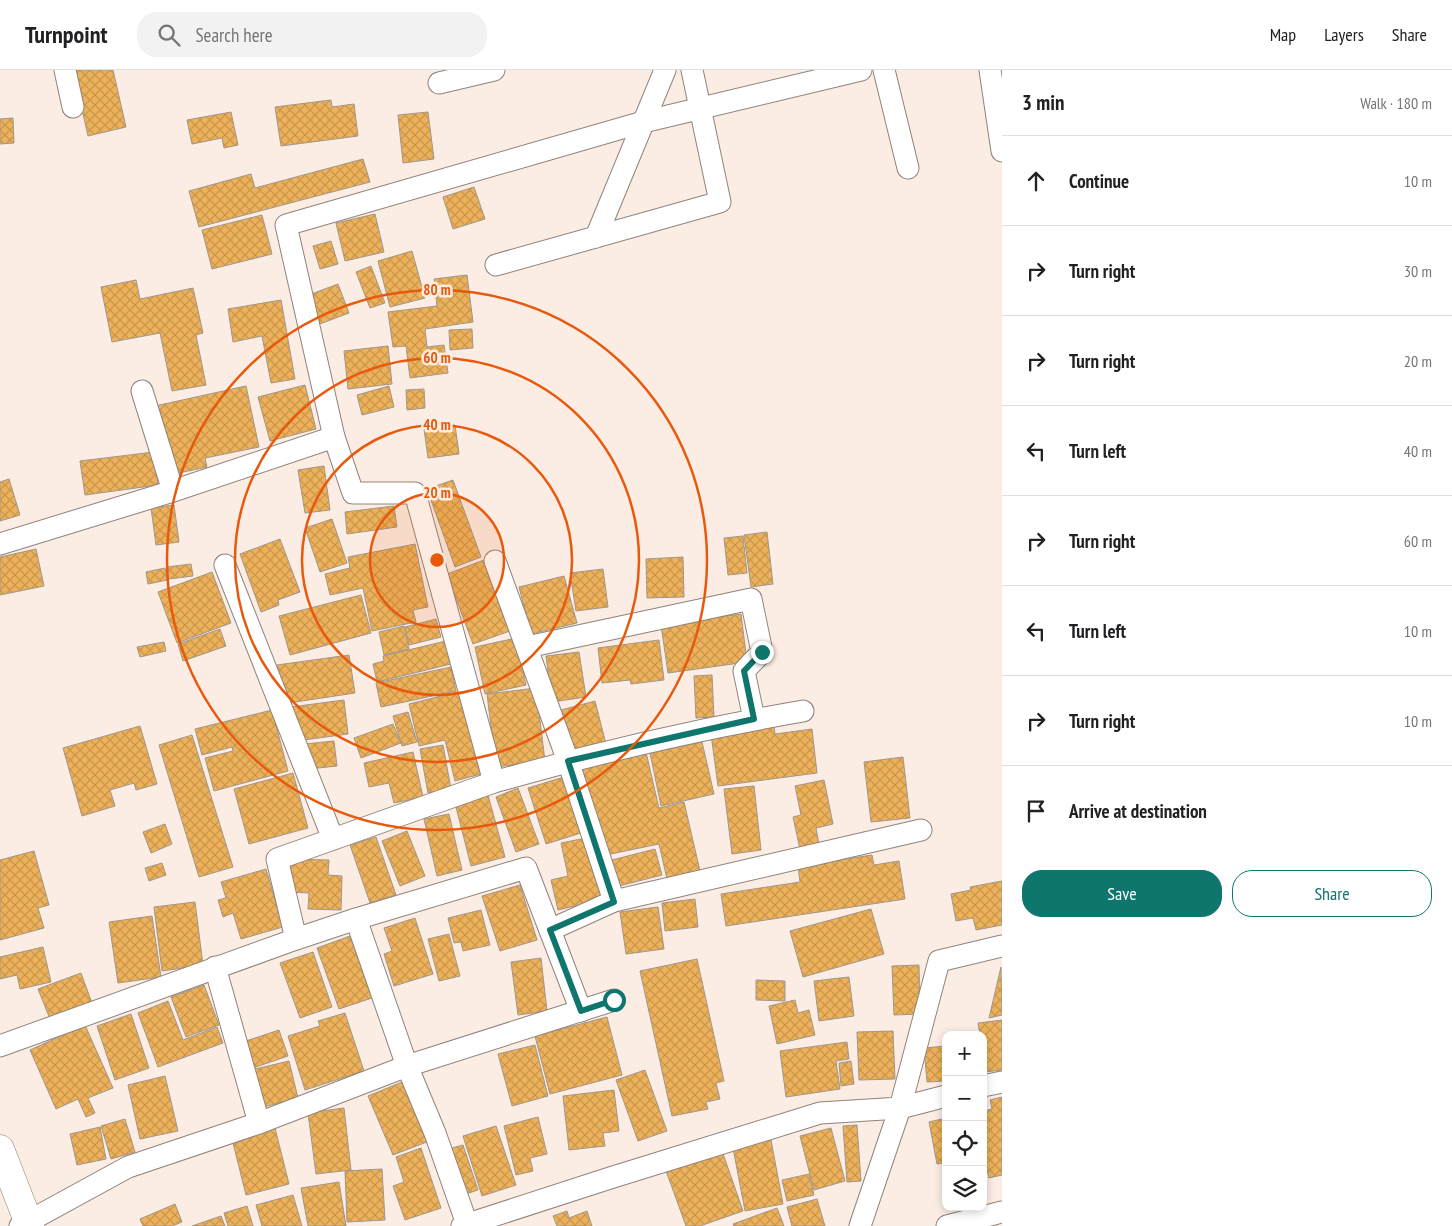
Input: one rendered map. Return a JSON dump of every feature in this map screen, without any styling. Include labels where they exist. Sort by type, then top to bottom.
[{"type":"main road","points":[[0,1149],[26,1225]]},
{"type":"street","points":[[66,70],[73,107]]},
{"type":"street","points":[[439,83],[494,70]]},
{"type":"street","points":[[596,237],[665,70]]},
{"type":"street","points":[[496,265],[720,202],[692,70]]},
{"type":"street","points":[[494,782],[415,493],[354,493],[334,436],[286,225],[644,122],[861,70]]},
{"type":"street","points":[[884,70],[908,168]]},
{"type":"street","points":[[990,70],[1002,151]]},
{"type":"street","points":[[142,391],[173,491]]},
{"type":"street","points":[[0,544],[173,491],[334,436]]},
{"type":"street","points":[[495,562],[568,761],[614,902]]},
{"type":"street","points":[[225,565],[333,839]]},
{"type":"street","points":[[527,648],[751,599],[762,652],[744,671],[754,719]]},
{"type":"street","points":[[296,939],[277,859],[494,782],[568,761],[754,719],[803,711]]},
{"type":"street","points":[[550,930],[614,902],[921,830]]},
{"type":"street","points":[[0,1046],[296,939],[526,868],[581,1011]]},
{"type":"street","points":[[356,919],[407,1066],[435,1133],[464,1225],[820,1114],[900,1108],[942,1097]]},
{"type":"street","points":[[860,1226],[900,1108],[938,961],[1002,946]]},
{"type":"street","points":[[216,967],[259,1123]]},
{"type":"street","points":[[26,1225],[128,1166],[259,1123],[407,1066],[614,1000]]},
{"type":"street","points":[[987,1085],[1002,1082]]},
{"type":"street","points":[[947,1226],[1002,1212]]},
{"type":"building","points":[[73,70],[113,70],[126,127],[88,136]]},
{"type":"building","points":[[331,100],[332,107],[354,104],[358,136],[281,146],[275,107]]},
{"type":"building","points":[[231,112],[238,145],[224,148],[222,138],[192,144],[187,120]]},
{"type":"building","points":[[428,112],[434,159],[403,163],[398,115]]},
{"type":"building","points":[[13,118],[14,143],[0,144],[0,119]]},
{"type":"building","points":[[363,159],[370,182],[199,227],[189,191],[251,174],[255,188]]},
{"type":"building","points":[[474,187],[485,219],[453,229],[443,197]]},
{"type":"building","points":[[375,214],[384,252],[345,261],[336,223]]},
{"type":"building","points":[[262,215],[272,254],[212,269],[202,230]]},
{"type":"building","points":[[331,241],[338,264],[320,269],[313,246]]},
{"type":"building","points":[[412,251],[425,298],[390,307],[378,261]]},
{"type":"building","points":[[371,266],[385,303],[370,308],[356,272]]},
{"type":"building","points":[[467,275],[473,322],[425,329],[427,347],[444,345],[448,373],[410,378],[406,346],[393,347],[388,312],[437,306],[434,279]]},
{"type":"building","points":[[136,280],[140,299],[193,288],[203,333],[196,335],[206,385],[172,391],[160,333],[112,342],[101,287]]},
{"type":"building","points":[[338,284],[349,313],[317,325],[306,296]]},
{"type":"building","points":[[281,300],[295,379],[271,383],[262,336],[233,342],[228,309]]},
{"type":"building","points":[[472,329],[473,348],[450,350],[449,330]]},
{"type":"building","points":[[388,346],[392,384],[348,389],[344,351]]},
{"type":"building","points":[[305,385],[316,429],[270,441],[258,397]]},
{"type":"building","points":[[246,386],[259,447],[205,458],[207,467],[169,475],[155,406]]},
{"type":"building","points":[[389,386],[394,407],[362,415],[357,395]]},
{"type":"building","points":[[424,389],[425,408],[407,410],[406,390]]},
{"type":"building","points":[[455,425],[459,454],[428,458],[424,429]]},
{"type":"building","points":[[154,452],[158,485],[85,495],[80,461]]},
{"type":"building","points":[[324,466],[330,510],[305,513],[298,470]]},
{"type":"building","points":[[9,479],[20,515],[0,521],[0,482]]},
{"type":"building","points":[[453,480],[481,557],[455,567],[427,489]]},
{"type":"building","points":[[174,505],[179,542],[156,545],[151,508]]},
{"type":"building","points":[[394,506],[397,527],[347,534],[345,512]]},
{"type":"building","points":[[332,519],[347,563],[320,572],[305,528]]},
{"type":"building","points":[[767,532],[773,584],[751,587],[744,535]]},
{"type":"building","points":[[743,536],[747,573],[728,575],[724,538]]},
{"type":"building","points":[[280,539],[300,592],[278,600],[279,605],[261,612],[240,554]]},
{"type":"building","points":[[415,544],[428,607],[413,610],[416,622],[372,631],[363,588],[330,595],[325,574],[350,568],[348,557]]},
{"type":"building","points":[[36,549],[44,586],[0,595],[0,557]]},
{"type":"building","points":[[683,557],[684,597],[647,598],[646,559]]},
{"type":"building","points":[[484,560],[510,631],[473,644],[447,574]]},
{"type":"building","points":[[191,564],[193,576],[169,579],[167,567]]},
{"type":"building","points":[[165,568],[167,580],[148,584],[146,572]]},
{"type":"building","points":[[603,569],[608,607],[576,611],[570,573]]},
{"type":"building","points":[[212,572],[231,623],[177,643],[158,592]]},
{"type":"building","points":[[564,576],[577,623],[531,634],[519,587]]},
{"type":"building","points":[[361,595],[371,633],[290,655],[279,616]]},
{"type":"building","points":[[741,614],[747,662],[668,673],[661,625]]},
{"type":"building","points":[[436,619],[441,637],[409,645],[405,627]]},
{"type":"building","points":[[404,626],[409,649],[384,655],[379,632]]},
{"type":"building","points":[[220,629],[226,646],[183,661],[178,644]]},
{"type":"building","points":[[516,638],[526,685],[485,694],[475,647]]},
{"type":"building","points":[[659,640],[664,680],[631,684],[630,680],[602,683],[598,648]]},
{"type":"building","points":[[446,641],[451,664],[377,682],[373,664],[384,661],[383,656]]},
{"type":"building","points":[[164,642],[166,651],[140,657],[137,647]]},
{"type":"building","points":[[579,652],[586,697],[552,702],[546,656]]},
{"type":"building","points":[[349,655],[355,693],[282,704],[277,665]]},
{"type":"building","points":[[451,667],[456,691],[381,707],[376,683]]},
{"type":"building","points":[[712,675],[714,717],[696,718],[694,676]]},
{"type":"building","points":[[536,688],[545,761],[496,767],[487,694]]},
{"type":"building","points":[[461,691],[481,774],[455,781],[445,740],[419,746],[409,704]]},
{"type":"building","points":[[344,700],[348,734],[296,741],[291,707]]},
{"type":"building","points":[[595,701],[606,744],[573,753],[561,710]]},
{"type":"building","points":[[272,710],[288,771],[214,791],[205,758],[233,751],[232,747],[202,755],[195,729]]},
{"type":"building","points":[[408,712],[417,742],[402,746],[393,716]]},
{"type":"building","points":[[393,724],[401,743],[361,758],[354,738]]},
{"type":"building","points":[[140,726],[157,784],[136,790],[134,783],[110,790],[115,806],[82,816],[63,748]]},
{"type":"building","points":[[774,726],[775,734],[812,729],[817,773],[718,786],[711,734]]},
{"type":"building","points":[[192,735],[233,867],[199,877],[159,745]]},
{"type":"building","points":[[334,741],[337,766],[308,769],[305,744]]},
{"type":"building","points":[[702,742],[714,794],[661,806],[650,753]]},
{"type":"building","points":[[443,745],[451,789],[428,793],[420,749]]},
{"type":"building","points":[[413,752],[423,797],[394,803],[389,783],[369,787],[364,763]]},
{"type":"building","points":[[646,752],[659,808],[684,802],[700,871],[667,879],[659,844],[601,856],[582,767]]},
{"type":"building","points":[[903,757],[910,818],[871,822],[864,762]]},
{"type":"building","points":[[293,773],[308,828],[249,844],[234,789]]},
{"type":"building","points":[[564,777],[581,833],[546,844],[528,788]]},
{"type":"building","points":[[824,780],[833,824],[816,828],[820,850],[801,854],[793,817],[801,815],[795,786]]},
{"type":"building","points":[[754,786],[761,850],[732,854],[724,789]]},
{"type":"building","points":[[518,788],[539,844],[516,852],[496,797]]},
{"type":"building","points":[[488,795],[505,857],[471,866],[455,803]]},
{"type":"building","points":[[449,814],[462,870],[437,876],[424,819]]},
{"type":"building","points":[[165,824],[172,844],[151,853],[143,832]]},
{"type":"building","points":[[407,831],[425,876],[400,886],[382,841]]},
{"type":"building","points":[[376,837],[396,895],[370,903],[350,845]]},
{"type":"building","points":[[591,837],[605,899],[558,910],[551,880],[568,876],[561,843]]},
{"type":"building","points":[[655,849],[662,875],[619,886],[612,860]]},
{"type":"building","points":[[34,851],[49,905],[38,908],[44,928],[0,940],[0,860]]},
{"type":"building","points":[[872,855],[874,865],[899,861],[905,899],[726,926],[721,894],[800,882],[798,866]]},
{"type":"building","points":[[288,859],[329,860],[328,875],[342,876],[341,910],[308,909],[309,893],[287,892]]},
{"type":"building","points":[[162,863],[166,875],[149,881],[145,868]]},
{"type":"building","points":[[266,869],[283,927],[241,939],[233,913],[223,917],[218,900],[226,898],[221,882]]},
{"type":"building","points":[[1002,881],[1002,925],[976,930],[973,918],[956,921],[951,894],[971,890],[970,887]]},
{"type":"building","points":[[520,885],[537,940],[500,951],[482,896]]},
{"type":"building","points":[[695,899],[698,927],[665,931],[662,903]]},
{"type":"building","points":[[195,902],[203,965],[162,971],[154,907]]},
{"type":"building","points":[[658,907],[664,949],[626,954],[620,912]]},
{"type":"building","points":[[871,909],[884,954],[803,977],[790,931]]},
{"type":"building","points":[[481,910],[490,945],[463,951],[461,942],[454,943],[448,918]]},
{"type":"building","points":[[152,916],[161,977],[118,983],[109,922]]},
{"type":"building","points":[[415,918],[433,974],[394,986],[384,954],[392,951],[384,928]]},
{"type":"building","points":[[449,934],[460,976],[439,981],[428,939]]},
{"type":"building","points":[[350,936],[372,998],[339,1009],[317,948]]},
{"type":"building","points":[[43,947],[51,982],[20,989],[17,975],[0,979],[0,957]]},
{"type":"building","points":[[313,952],[332,1007],[300,1018],[280,963]]},
{"type":"building","points":[[541,958],[547,1011],[518,1015],[511,962]]},
{"type":"building","points":[[697,959],[724,1081],[716,1083],[720,1099],[706,1102],[708,1109],[672,1116],[640,971]]},
{"type":"building","points":[[919,965],[920,1014],[894,1015],[892,966]]},
{"type":"building","points":[[1001,967],[1002,1015],[989,1018]]},
{"type":"building","points":[[81,973],[92,1003],[50,1019],[38,989]]},
{"type":"building","points":[[849,977],[854,1016],[819,1021],[814,981]]},
{"type":"building","points":[[756,980],[785,981],[785,1001],[756,1000]]},
{"type":"building","points":[[204,985],[219,1025],[186,1037],[171,997]]},
{"type":"building","points":[[795,1000],[798,1013],[809,1010],[815,1035],[777,1044],[769,1006]]},
{"type":"building","points":[[168,1001],[183,1040],[217,1027],[223,1043],[158,1067],[138,1013]]},
{"type":"building","points":[[345,1013],[364,1071],[305,1090],[288,1036],[320,1026],[318,1021]]},
{"type":"building","points":[[131,1014],[149,1068],[115,1080],[97,1026]]},
{"type":"building","points":[[607,1017],[622,1075],[550,1094],[535,1036]]},
{"type":"building","points":[[1002,1020],[1002,1070],[987,1072],[987,1031],[979,1031],[978,1023]]},
{"type":"building","points":[[85,1025],[113,1088],[88,1098],[95,1113],[86,1117],[78,1099],[56,1109],[30,1050]]},
{"type":"building","points":[[279,1030],[288,1056],[253,1068],[243,1042]]},
{"type":"building","points":[[893,1031],[895,1079],[859,1080],[857,1032]]},
{"type":"building","points":[[847,1042],[849,1059],[836,1061],[840,1089],[786,1097],[780,1051]]},
{"type":"building","points":[[535,1045],[548,1096],[512,1106],[498,1054]]},
{"type":"building","points":[[942,1046],[942,1081],[927,1082],[924,1048]]},
{"type":"building","points":[[289,1061],[298,1098],[260,1108],[251,1070]]},
{"type":"building","points":[[851,1061],[854,1084],[841,1086],[839,1063]]},
{"type":"building","points":[[645,1070],[667,1131],[638,1141],[616,1080]]},
{"type":"building","points":[[165,1076],[178,1131],[140,1139],[128,1085]]},
{"type":"building","points":[[407,1080],[432,1140],[393,1155],[368,1096]]},
{"type":"building","points":[[614,1090],[619,1131],[603,1133],[605,1146],[569,1150],[563,1096]]},
{"type":"building","points":[[1002,1097],[1002,1175],[989,1178],[987,1170],[987,1110],[992,1109],[990,1100]]},
{"type":"building","points":[[344,1108],[351,1170],[316,1174],[308,1113]]},
{"type":"building","points":[[538,1117],[547,1154],[530,1158],[533,1171],[516,1175],[504,1126]]},
{"type":"building","points":[[125,1119],[135,1152],[111,1159],[101,1126]]},
{"type":"building","points":[[942,1119],[942,1163],[937,1164],[929,1122]]},
{"type":"building","points":[[857,1125],[861,1181],[847,1182],[843,1126]]},
{"type":"building","points":[[496,1126],[516,1185],[482,1196],[463,1136]]},
{"type":"building","points":[[100,1127],[106,1159],[77,1165],[70,1134]]},
{"type":"building","points":[[275,1128],[289,1184],[246,1195],[232,1139]]},
{"type":"building","points":[[831,1128],[845,1181],[814,1190],[800,1136]]},
{"type":"building","points":[[771,1140],[783,1204],[745,1211],[733,1148]]},
{"type":"building","points":[[463,1145],[478,1190],[463,1195],[448,1149]]},
{"type":"building","points":[[421,1148],[441,1208],[405,1220],[393,1186],[404,1182],[396,1157]]},
{"type":"building","points":[[721,1148],[743,1211],[700,1226],[686,1226],[665,1168]]},
{"type":"building","points":[[382,1169],[385,1220],[347,1222],[345,1171]]},
{"type":"building","points":[[809,1174],[814,1195],[787,1201],[782,1180]]},
{"type":"building","points":[[339,1182],[346,1226],[308,1226],[301,1188]]},
{"type":"building","points":[[293,1195],[302,1226],[262,1226],[256,1205]]},
{"type":"building","points":[[817,1199],[825,1226],[792,1226],[787,1207]]},
{"type":"building","points":[[175,1204],[182,1222],[172,1226],[143,1226],[140,1219]]},
{"type":"building","points":[[247,1206],[253,1226],[228,1226],[224,1213]]},
{"type":"building","points":[[777,1208],[784,1226],[734,1226],[733,1224]]},
{"type":"building","points":[[567,1211],[569,1218],[587,1211],[592,1226],[557,1226],[553,1216]]},
{"type":"building","points":[[221,1216],[225,1226],[192,1226]]},
{"type":"route","points":[[614,1000],[581,1011],[550,930],[614,902],[568,761],[754,719],[744,671],[762,652]]}]
